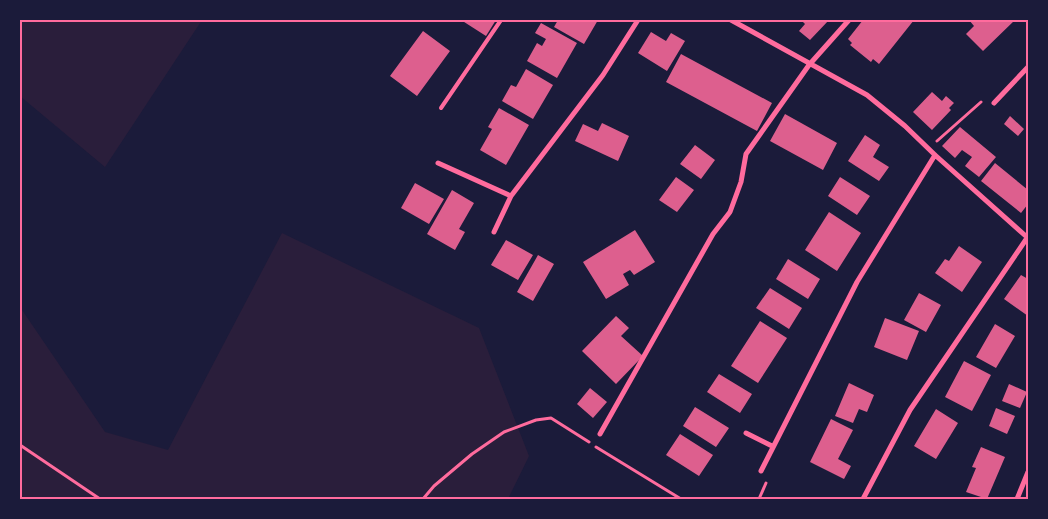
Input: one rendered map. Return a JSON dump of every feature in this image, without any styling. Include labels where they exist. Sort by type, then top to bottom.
[{"type":"street","points":[[494,232],[511,196],[603,75],[638,20]]},
{"type":"street","points":[[731,20],[866,95],[905,126],[1028,238],[910,410],[863,499]]},
{"type":"street","points":[[600,434],[713,234],[730,212],[741,182],[746,154],[809,65],[849,20]]},
{"type":"street","points":[[994,104],[1028,67]]},
{"type":"street","points":[[761,471],[772,446],[858,282],[935,155]]},
{"type":"street","points":[[438,163],[511,196]]},
{"type":"street","points":[[746,433],[772,446]]},
{"type":"street","points":[[1017,499],[1028,472]]},
{"type":"lane","points":[[441,108],[501,20]]},
{"type":"path","points":[[929,149],[983,100],[994,104]]},
{"type":"path","points":[[423,499],[434,486],[472,454],[504,432],[536,420],[551,418],[681,499]]},
{"type":"path","points":[[20,445],[100,499]]},
{"type":"shaded area","points":[[20,20],[202,20],[105,167],[20,96]]},
{"type":"shaded area","points":[[282,233],[479,328],[529,456],[508,499],[20,499],[20,307],[105,432],[168,450]]},
{"type":"building","points":[[461,20],[496,20],[486,36]]},
{"type":"building","points":[[558,20],[598,20],[584,44],[554,27]]},
{"type":"building","points":[[801,20],[829,20],[810,40],[799,31],[805,24]]},
{"type":"building","points":[[863,20],[914,20],[879,64],[873,59],[871,62],[850,45],[852,43],[848,39]]},
{"type":"building","points":[[969,20],[1015,20],[983,51],[966,34],[974,26]]},
{"type":"building","points":[[541,23],[577,43],[557,78],[527,61],[537,43],[542,46],[546,39],[535,33]]},
{"type":"building","points":[[423,31],[450,51],[417,96],[390,76]]},
{"type":"building","points":[[651,32],[666,41],[671,33],[685,41],[667,71],[638,53]]},
{"type":"building","points":[[681,54],[772,103],[757,131],[666,82]]},
{"type":"building","points":[[526,69],[553,85],[533,119],[502,101],[511,85],[516,87]]},
{"type":"building","points":[[932,92],[942,101],[946,96],[954,103],[949,108],[951,110],[932,130],[913,112]]},
{"type":"building","points":[[499,108],[529,125],[506,165],[480,150],[492,129],[488,127]]},
{"type":"building","points":[[785,114],[837,143],[823,170],[770,141]]},
{"type":"building","points":[[1010,116],[1024,129],[1018,136],[1004,124]]},
{"type":"building","points":[[602,123],[629,136],[618,161],[575,141],[583,124],[598,131]]},
{"type":"building","points":[[960,127],[996,157],[979,177],[965,166],[972,157],[962,150],[955,158],[942,146]]},
{"type":"building","points":[[865,135],[880,145],[873,157],[889,167],[879,181],[848,161]]},
{"type":"building","points":[[695,145],[715,160],[701,179],[680,164]]},
{"type":"building","points":[[995,163],[1028,190],[1028,204],[1021,213],[981,181]]},
{"type":"building","points":[[676,177],[694,190],[677,212],[659,200]]},
{"type":"building","points":[[840,177],[870,196],[857,215],[828,196]]},
{"type":"building","points":[[415,183],[444,199],[429,224],[401,208]]},
{"type":"building","points":[[452,190],[474,203],[459,229],[465,232],[455,250],[427,234]]},
{"type":"building","points":[[829,212],[861,233],[837,271],[805,250]]},
{"type":"building","points":[[635,230],[655,262],[634,275],[630,270],[623,274],[629,285],[606,299],[583,262]]},
{"type":"building","points":[[506,240],[533,255],[518,280],[491,265]]},
{"type":"building","points":[[959,246],[982,262],[962,292],[935,273],[945,259],[949,261]]},
{"type":"building","points":[[538,255],[554,264],[533,301],[517,292]]},
{"type":"building","points":[[788,259],[820,279],[808,299],[776,279]]},
{"type":"building","points":[[1021,275],[1028,279],[1028,316],[1004,299]]},
{"type":"building","points":[[770,288],[802,308],[789,329],[756,308]]},
{"type":"building","points":[[919,293],[941,305],[926,332],[904,320]]},
{"type":"building","points":[[616,316],[629,328],[621,336],[643,356],[616,384],[582,351]]},
{"type":"building","points":[[885,318],[919,331],[907,360],[874,347]]},
{"type":"building","points":[[760,321],[787,338],[758,383],[731,366]]},
{"type":"building","points":[[995,324],[1015,336],[996,368],[976,357]]},
{"type":"building","points":[[964,361],[991,375],[972,411],[945,397]]},
{"type":"building","points":[[719,374],[752,394],[740,413],[707,392]]},
{"type":"building","points":[[849,383],[874,395],[867,412],[859,409],[853,423],[835,416]]},
{"type":"building","points":[[1009,384],[1027,392],[1020,408],[1002,401]]},
{"type":"building","points":[[590,388],[607,402],[593,418],[577,404]]},
{"type":"building","points":[[695,407],[729,428],[716,447],[683,426]]},
{"type":"building","points":[[996,408],[1015,416],[1007,434],[989,426]]},
{"type":"building","points":[[936,409],[958,423],[936,459],[914,446]]},
{"type":"building","points":[[831,419],[853,430],[838,459],[851,466],[844,479],[810,462]]},
{"type":"building","points":[[680,434],[713,455],[699,476],[666,455]]},
{"type":"building","points":[[981,447],[1005,457],[987,499],[966,492],[976,468],[972,467]]}]
